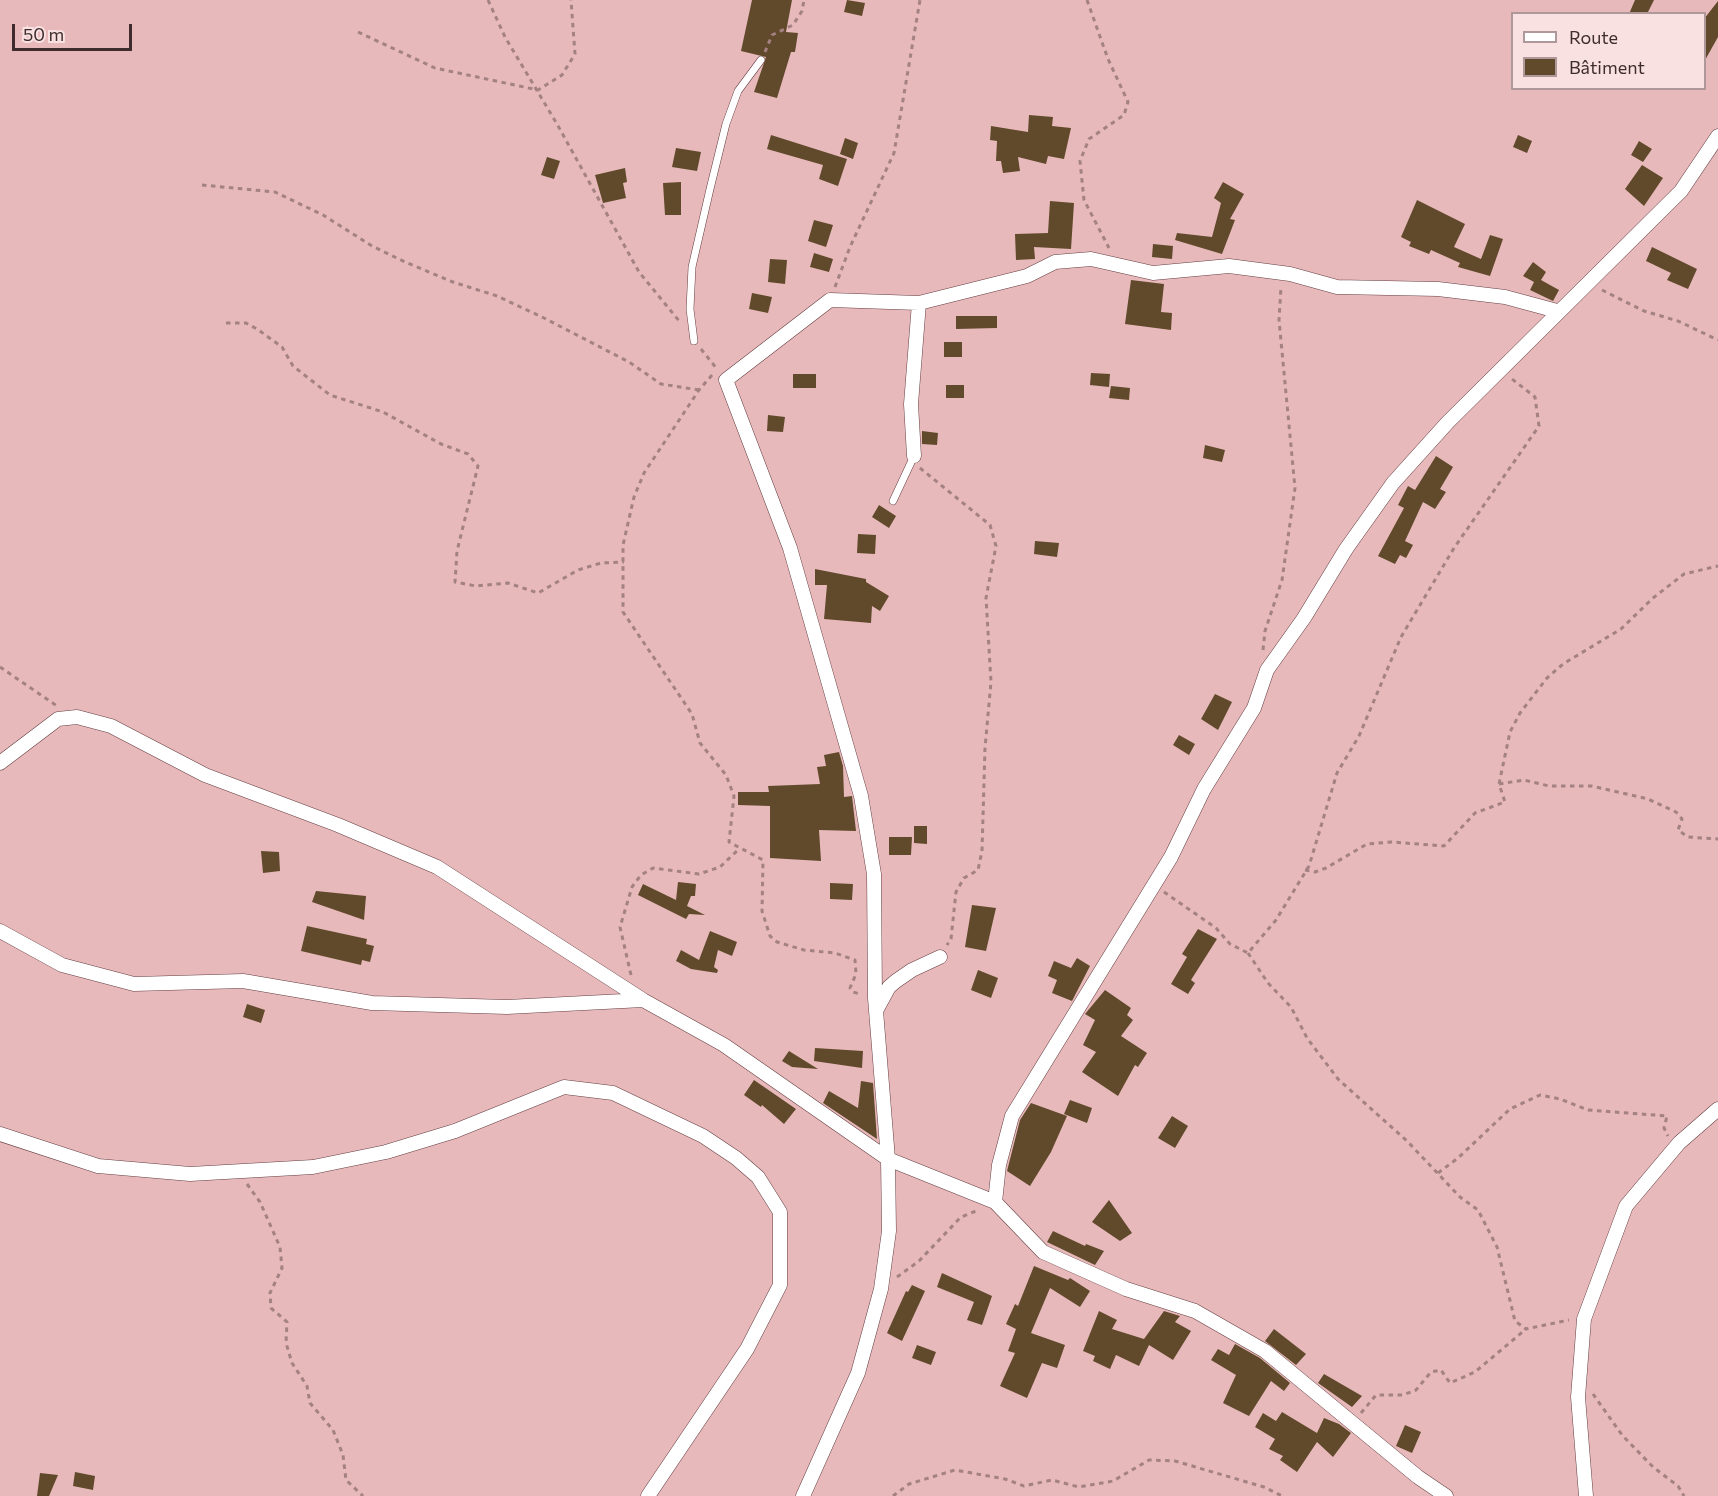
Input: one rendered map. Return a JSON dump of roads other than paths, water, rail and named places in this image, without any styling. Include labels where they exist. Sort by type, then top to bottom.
[{"type":"street","points":[[995,1202],[999,1165],[1012,1116],[1171,857],[1204,789],[1254,708],[1267,670],[1304,618],[1346,549],[1393,483],[1448,422],[1501,371],[1557,311],[1681,191],[1718,136]]},
{"type":"street","points":[[803,1496],[858,1373],[881,1289],[890,1231],[888,1159],[876,1004],[874,874],[861,796],[790,548],[721,374],[830,300],[918,303],[1027,276],[1055,262],[1090,259],[1153,273],[1229,266],[1282,273],[1337,287],[1438,289],[1505,297],[1557,311]]},
{"type":"street","points":[[914,456],[911,404],[918,303]]},
{"type":"street","points":[[0,763],[58,719],[77,717],[111,726],[205,775],[338,825],[437,867],[643,1000],[724,1046],[888,1159],[995,1202],[1042,1252],[1126,1289],[1195,1311],[1266,1351],[1418,1478],[1446,1496]]},
{"type":"street","points":[[0,931],[62,965],[134,984],[243,981],[383,1004],[507,1007],[643,1000]]},
{"type":"street","points":[[876,1004],[896,981],[940,957]]},
{"type":"street","points":[[0,1134],[98,1166],[190,1174],[312,1167],[386,1152],[455,1131],[564,1087],[613,1093],[703,1136],[736,1158],[758,1178],[780,1212],[780,1285],[747,1349],[648,1496]]},
{"type":"street","points":[[1586,1496],[1578,1396],[1584,1319],[1626,1206],[1679,1143],[1718,1110]]},
{"type":"lane","points":[[694,340],[690,309],[692,267],[713,178],[726,124],[738,91],[761,60]]},
{"type":"lane","points":[[893,501],[914,456]]}]
